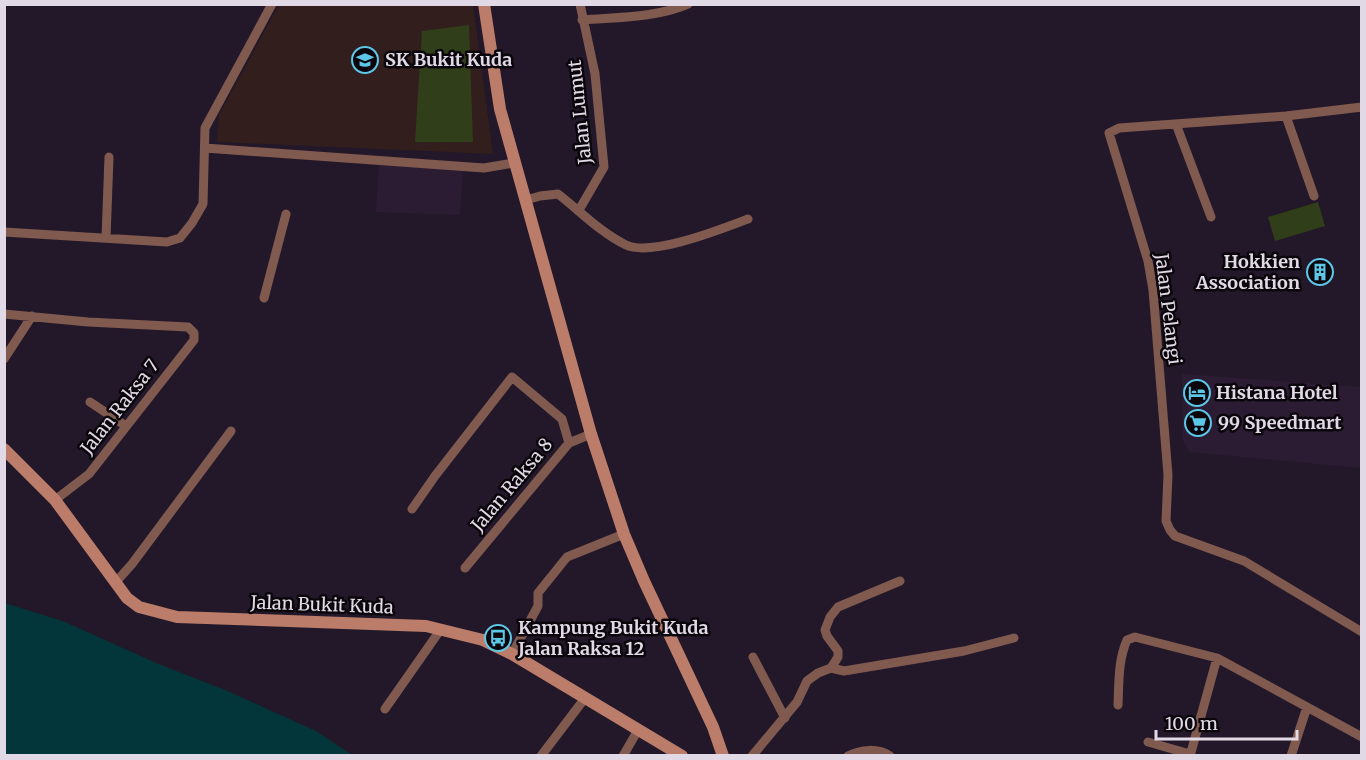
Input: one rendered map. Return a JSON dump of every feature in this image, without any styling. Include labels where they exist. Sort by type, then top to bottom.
[{"type":"street","points":[[4,231],[167,242],[180,238],[192,223],[202,204],[205,128],[272,4]]},
{"type":"street","points":[[484,4],[500,109],[591,434],[624,534],[723,753]]},
{"type":"street","name":"Jalan Lumut","points":[[579,210],[604,167],[595,74],[580,4]]},
{"type":"street","points":[[582,20],[644,16],[673,11],[688,4]]},
{"type":"street","name":"Jalan Pelangi","points":[[1362,107],[1286,116],[1119,128],[1109,133],[1148,261],[1153,290],[1168,474],[1166,521],[1170,530],[1175,536],[1244,561],[1362,632]]},
{"type":"street","points":[[1286,116],[1314,196]]},
{"type":"street","points":[[1176,124],[1211,218]]},
{"type":"street","points":[[205,148],[484,168],[514,163]]},
{"type":"street","points":[[106,238],[109,157]]},
{"type":"street","points":[[526,200],[558,194],[604,232],[634,248],[645,249],[675,243],[748,219]]},
{"type":"street","points":[[264,298],[286,214]]},
{"type":"street","points":[[4,314],[32,316],[4,359]]},
{"type":"street","name":"Jalan Raksa 7","points":[[32,316],[88,322],[188,327],[194,333],[194,340],[88,474],[55,500]]},
{"type":"street","points":[[412,509],[512,377],[562,419],[569,443]]},
{"type":"street","points":[[90,402],[126,426]]},
{"type":"street","points":[[116,583],[231,431]]},
{"type":"street","name":"Jalan Raksa 8","points":[[465,568],[569,443],[591,434]]},
{"type":"street","name":"Jalan Bukit Kuda","points":[[4,449],[55,500],[127,598],[139,608],[177,617],[426,626],[483,640],[512,654],[682,756]]},
{"type":"street","points":[[512,654],[538,606],[538,592],[567,557],[624,534]]},
{"type":"street","points":[[831,668],[838,657],[838,651],[825,630],[830,617],[838,607],[900,581]]},
{"type":"street","points":[[385,709],[441,629]]},
{"type":"street","points":[[1118,705],[1119,674],[1124,647],[1127,640],[1135,637],[1217,658],[1362,737]]},
{"type":"street","points":[[752,756],[797,702],[807,681],[818,673],[831,668],[844,671],[964,651],[1014,638]]},
{"type":"street","points":[[753,657],[784,718]]},
{"type":"street","points":[[1148,742],[1190,755],[1217,658]]},
{"type":"street","points":[[542,756],[585,698]]},
{"type":"street","points":[[1291,756],[1307,707]]},
{"type":"street","points":[[623,756],[638,730]]},
{"type":"street","points":[[848,756],[856,751],[881,751],[890,756]]},
{"type":"shaded area","name":"SK Bukit Kuda","points":[[279,5],[473,5],[493,154],[217,142],[219,115]]},
{"type":"shaded area","points":[[469,25],[473,142],[415,142],[422,31]]},
{"type":"shaded area","points":[[379,165],[463,169],[460,215],[376,212]]},
{"type":"shaded area","points":[[1318,202],[1325,226],[1275,241],[1268,217]]},
{"type":"shaded area","points":[[1182,374],[1361,387],[1361,468],[1190,452],[1183,441]]},
{"type":"shaded area","points":[[5,603],[65,622],[156,663],[225,690],[316,731],[352,755],[5,755]]},
{"type":"place","name":"SK Bukit Kuda","points":[[365,60]]},
{"type":"place","name":"Hokkien Association","points":[[1320,272]]},
{"type":"place","name":"Histana Hotel","points":[[1197,393]]},
{"type":"place","name":"99 Speedmart","points":[[1198,423]]},
{"type":"place","name":"Kampung Bukit Kuda Jalan Raksa 12","points":[[498,638]]}]
